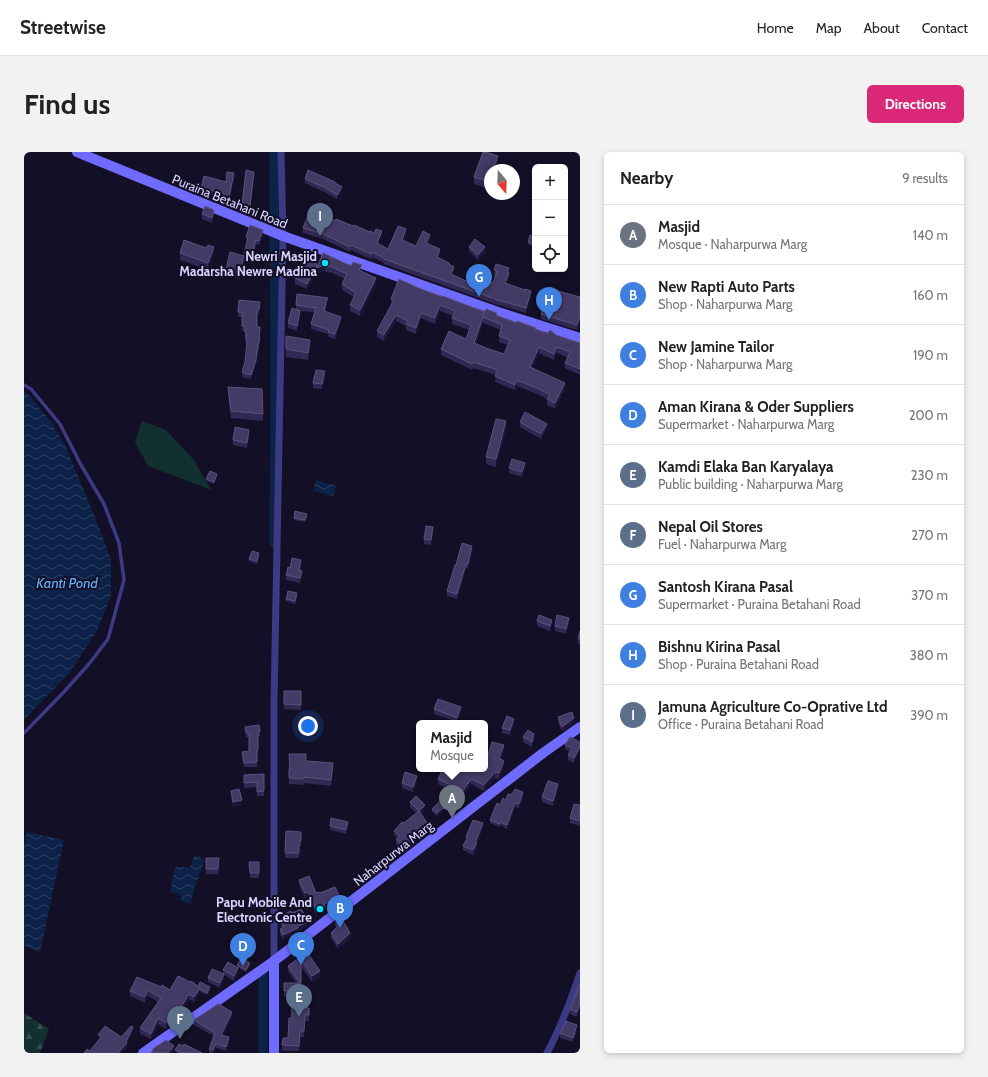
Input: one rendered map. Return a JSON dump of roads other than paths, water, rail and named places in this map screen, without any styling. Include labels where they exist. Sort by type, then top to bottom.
[{"type":"street","name":"Puraina Betahani Road","points":[[77,152],[283,236],[498,312],[580,338]]},
{"type":"street","points":[[274,1053],[274,702],[283,236],[282,152]]},
{"type":"street","name":"Naharpurwa Marg","points":[[143,1053],[274,961],[543,753],[580,727]]},
{"type":"street","points":[[547,1053],[572,998],[580,973]]},
{"type":"lane","points":[[24,385],[30,389],[60,424],[81,466],[104,504],[119,543],[124,580],[108,639],[89,664],[24,733]]},
{"type":"water","name":"Kanti Pond","points":[[24,391],[30,396],[52,423],[66,447],[111,559],[111,595],[97,631],[70,672],[24,720]]},
{"type":"water","points":[[316,480],[336,486],[333,496],[313,491]]},
{"type":"water","points":[[27,832],[64,840],[40,952],[24,946],[24,846]]},
{"type":"water","points":[[194,855],[205,859],[194,890],[191,904],[181,901],[181,895],[170,892],[175,867],[190,867]]},
{"type":"waterway","points":[[274,152],[274,218]]},
{"type":"waterway","points":[[274,235],[274,543]]},
{"type":"waterway","points":[[263,976],[263,1053]]},
{"type":"place","name":"Jamuna Agriculture Co-Oprative Ltd","points":[[320,236]]},
{"type":"place","name":"Newri Masjid Madarsha Newre Madina","points":[[325,263]]},
{"type":"place","name":"Santosh Kirana Pasal","points":[[479,297]]},
{"type":"place","name":"Bishnu Kirina Pasal","points":[[549,320]]},
{"type":"place","name":"Masjid","points":[[452,818]]},
{"type":"place","name":"Papu Mobile And Electronic Centre","points":[[320,909]]},
{"type":"place","name":"New Rapti Auto Parts","points":[[340,928]]},
{"type":"place","name":"New Jamine Tailor","points":[[301,965]]},
{"type":"place","name":"Aman Kirana & Oder Suppliers","points":[[243,966]]},
{"type":"place","name":"Kamdi Elaka Ban Karyalaya","points":[[299,1017]]},
{"type":"place","name":"Nepal Oil Stores","points":[[180,1039]]}]
